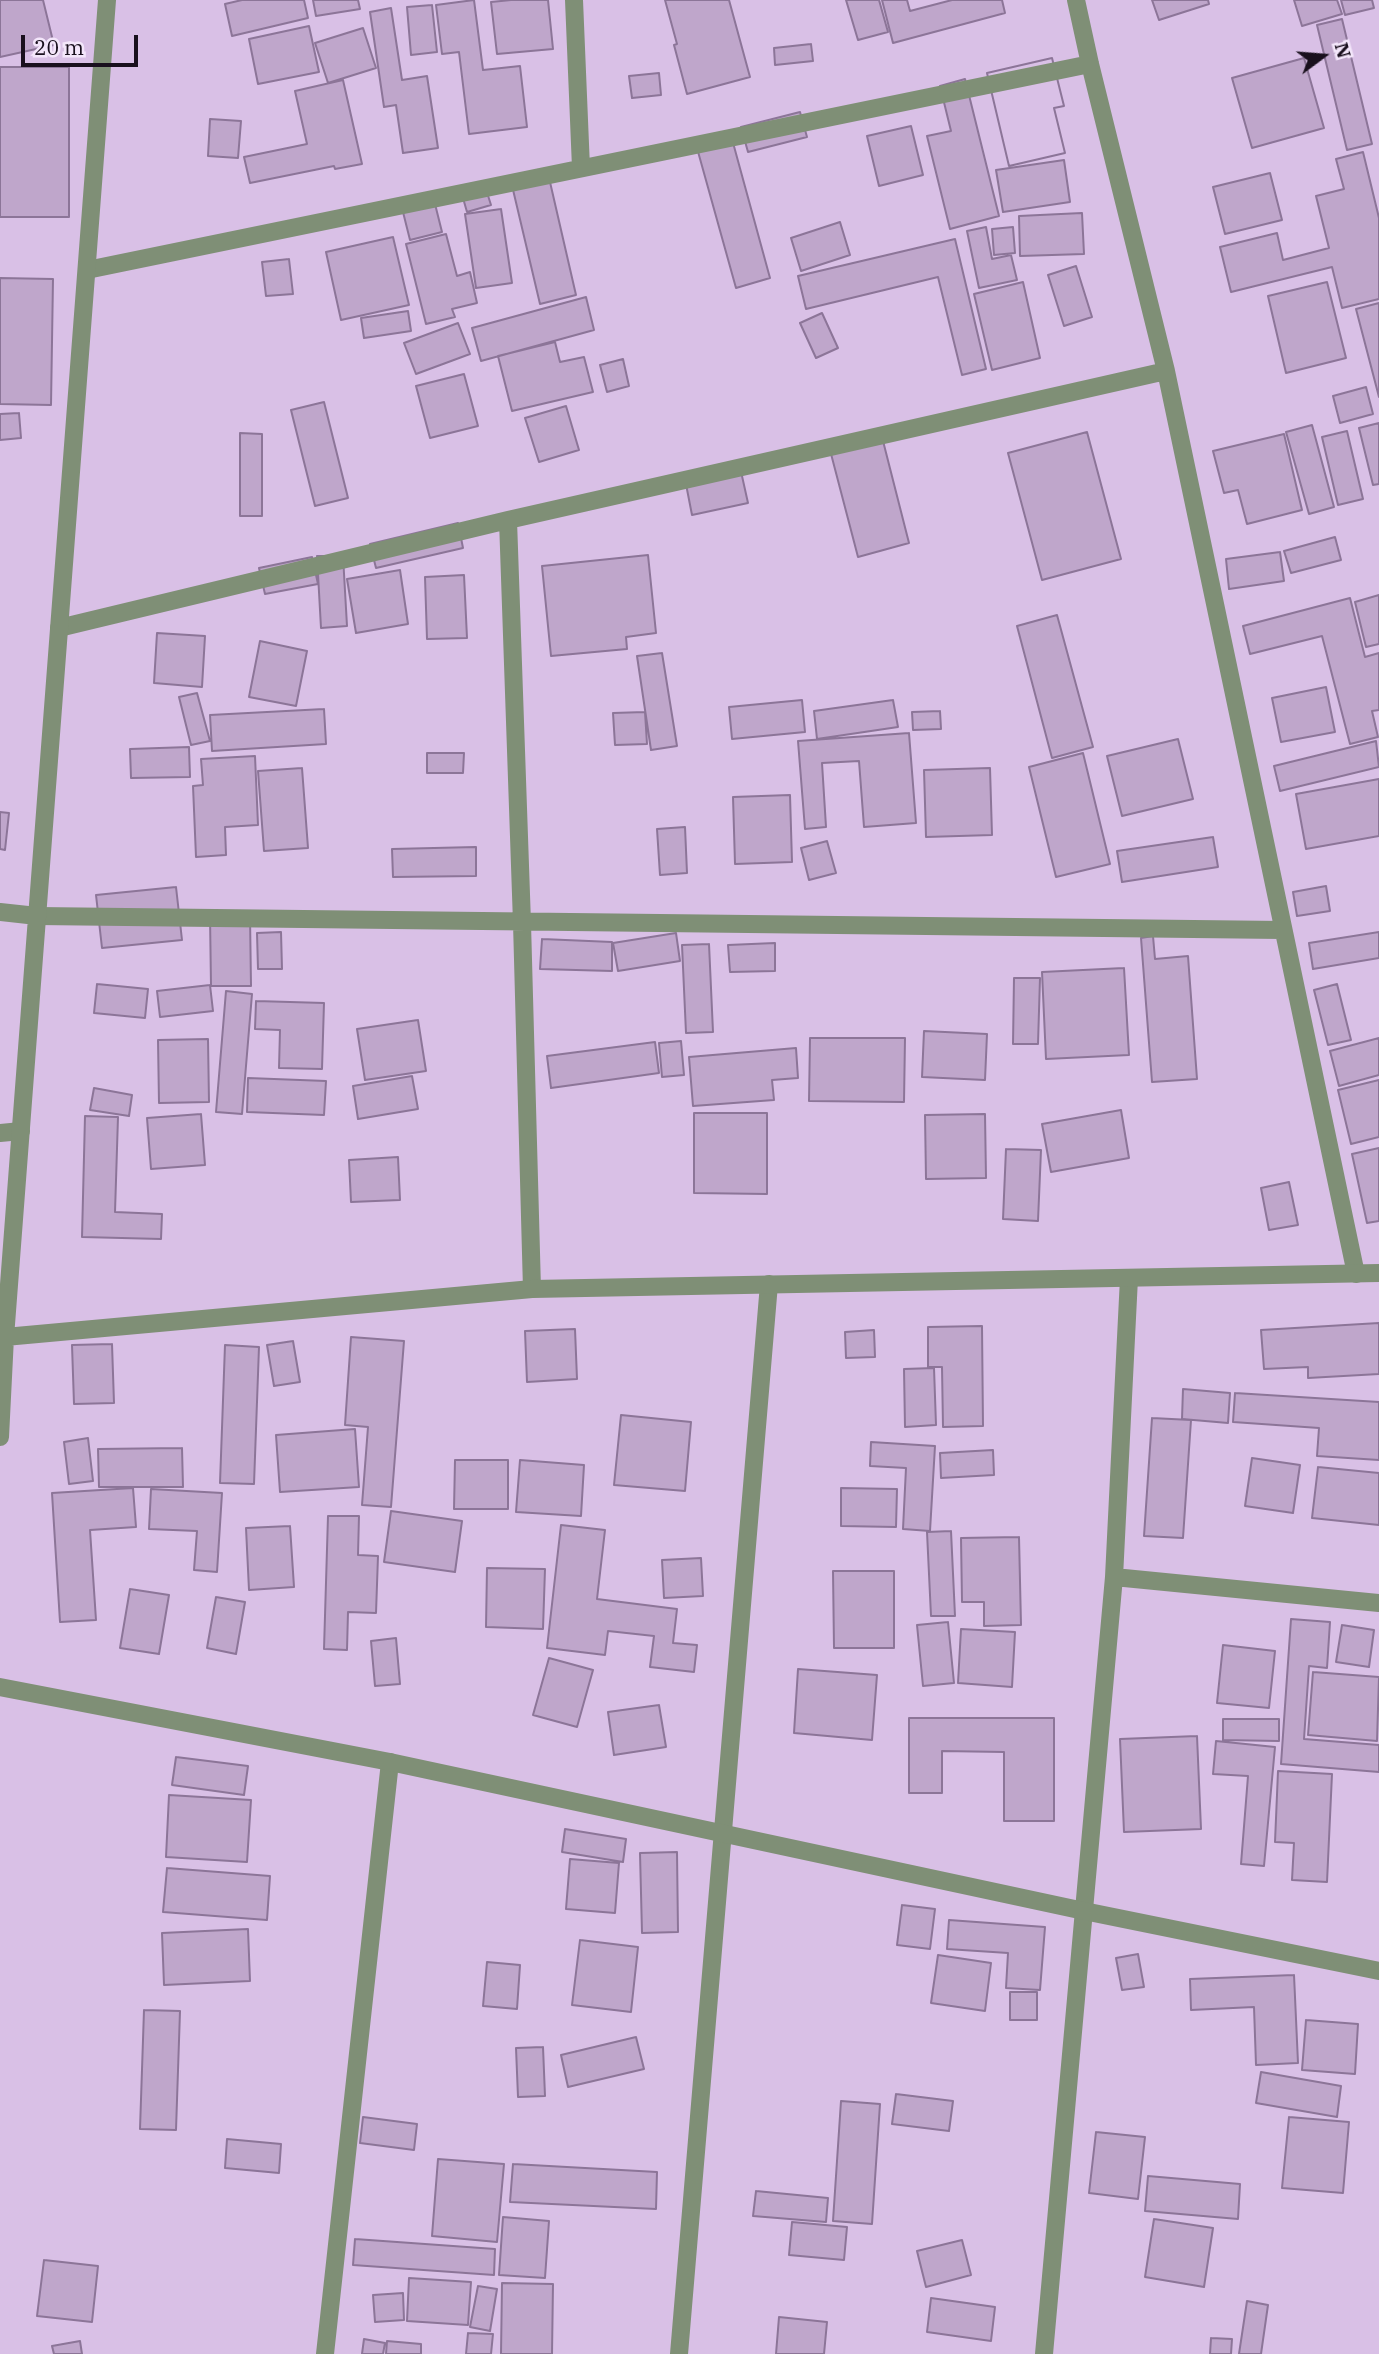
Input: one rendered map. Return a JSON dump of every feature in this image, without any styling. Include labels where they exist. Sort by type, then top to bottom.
[{"type":"street","points":[[0,1437],[3,1337],[107,0]]},
{"type":"street","points":[[574,0],[581,168]]},
{"type":"street","points":[[1076,0],[1166,371],[1356,1273]]},
{"type":"street","points":[[87,270],[1090,64]]},
{"type":"street","points":[[59,628],[508,520],[1166,371]]},
{"type":"street","points":[[508,520],[523,923],[532,1289]]},
{"type":"street","points":[[0,912],[37,916],[523,923],[1282,930]]},
{"type":"street","points":[[0,1133],[21,1131]]},
{"type":"street","points":[[3,1337],[532,1289],[1379,1273]]},
{"type":"street","points":[[1044,2354],[1114,1577],[1129,1278]]},
{"type":"street","points":[[679,2354],[769,1284]]},
{"type":"street","points":[[1114,1577],[1379,1603]]},
{"type":"street","points":[[0,1687],[390,1762],[1084,1911],[1379,1971]]},
{"type":"street","points":[[325,2354],[390,1762]]},
{"type":"building","points":[[0,0],[43,0],[54,45],[0,57]]},
{"type":"building","points":[[242,0],[304,0],[308,18],[232,36],[225,4]]},
{"type":"building","points":[[313,0],[358,0],[360,9],[316,16]]},
{"type":"building","points":[[474,0],[483,70],[520,66],[527,127],[469,134],[459,52],[442,54],[436,5]]},
{"type":"building","points":[[548,0],[553,49],[497,54],[491,2]]},
{"type":"building","points":[[665,0],[729,0],[750,77],[687,94]]},
{"type":"building","points":[[846,0],[879,0],[888,32],[858,40]]},
{"type":"building","points":[[882,0],[907,0],[910,11],[952,0],[1002,0],[1005,13],[893,43]]},
{"type":"building","points":[[1152,0],[1208,0],[1209,4],[1159,20]]},
{"type":"building","points":[[1294,0],[1337,0],[1342,14],[1302,26]]},
{"type":"building","points":[[1341,0],[1372,0],[1374,8],[1345,15]]},
{"type":"building","points":[[432,5],[437,52],[411,55],[407,7]]},
{"type":"building","points":[[391,8],[402,80],[427,76],[438,148],[403,153],[396,105],[384,107],[370,12]]},
{"type":"building","points":[[1342,19],[1372,144],[1347,150],[1317,25]]},
{"type":"building","points":[[309,26],[319,72],[258,84],[249,39]]},
{"type":"building","points":[[363,28],[376,68],[328,83],[315,43]]},
{"type":"building","points":[[811,44],[813,61],[775,65],[774,48]]},
{"type":"building","points":[[1052,58],[1064,106],[1054,108],[1065,153],[1009,166],[987,73]]},
{"type":"building","points":[[1052,58],[1064,106],[1054,108],[1065,153],[1009,166],[987,73]]},
{"type":"building","points":[[1304,58],[1324,128],[1252,148],[1232,78]]},
{"type":"building","points":[[0,67],[69,67],[69,217],[0,217]]},
{"type":"building","points":[[659,73],[661,95],[632,98],[629,76]]},
{"type":"building","points":[[965,79],[999,216],[950,229],[927,136],[951,131],[940,86]]},
{"type":"building","points":[[343,80],[362,164],[335,169],[334,166],[250,183],[244,157],[307,144],[295,91]]},
{"type":"building","points":[[800,112],[807,137],[748,152],[741,127]]},
{"type":"building","points":[[210,119],[241,121],[238,158],[208,156]]},
{"type":"building","points":[[911,126],[923,175],[879,186],[867,136]]},
{"type":"building","points":[[732,139],[770,278],[736,288],[697,148]]},
{"type":"building","points":[[1363,152],[1379,218],[1379,299],[1342,308],[1332,267],[1231,292],[1220,247],[1277,233],[1283,260],[1329,248],[1316,196],[1344,189],[1336,159]]},
{"type":"building","points":[[1064,160],[1070,202],[1003,212],[996,170]]},
{"type":"building","points":[[547,169],[576,295],[540,304],[510,177]]},
{"type":"building","points":[[1270,173],[1282,220],[1225,234],[1213,187]]},
{"type":"building","points":[[484,183],[491,205],[467,212],[461,191]]},
{"type":"building","points":[[432,192],[442,232],[410,240],[400,200]]},
{"type":"building","points":[[501,209],[512,283],[476,288],[465,214]]},
{"type":"building","points":[[1082,213],[1084,254],[1020,256],[1019,216]]},
{"type":"building","points":[[840,222],[850,255],[801,271],[791,238]]},
{"type":"building","points":[[986,227],[992,259],[1011,255],[1017,280],[979,288],[967,231]]},
{"type":"building","points":[[1013,227],[1015,253],[994,255],[992,229]]},
{"type":"building","points":[[446,234],[457,276],[470,272],[477,303],[452,309],[455,317],[426,324],[406,244]]},
{"type":"building","points":[[393,237],[409,305],[341,320],[326,252]]},
{"type":"building","points":[[955,239],[986,369],[962,375],[938,277],[806,309],[798,276]]},
{"type":"building","points":[[289,259],[293,294],[266,296],[262,262]]},
{"type":"building","points":[[1076,266],[1092,317],[1064,326],[1048,275]]},
{"type":"building","points":[[0,278],[53,279],[51,405],[0,404]]},
{"type":"building","points":[[1023,282],[1040,358],[992,370],[974,294]]},
{"type":"building","points":[[1327,282],[1346,358],[1286,373],[1268,296]]},
{"type":"building","points":[[586,297],[594,330],[481,361],[472,328]]},
{"type":"building","points":[[1379,303],[1379,397],[1356,309]]},
{"type":"building","points":[[408,311],[411,331],[364,338],[361,318]]},
{"type":"building","points":[[822,313],[838,348],[816,358],[800,323]]},
{"type":"building","points":[[458,323],[470,354],[416,374],[404,343]]},
{"type":"building","points":[[555,342],[560,362],[584,357],[593,392],[512,411],[498,356]]},
{"type":"building","points":[[623,359],[629,386],[607,392],[600,365]]},
{"type":"building","points":[[464,374],[478,426],[430,438],[416,386]]},
{"type":"building","points":[[1366,387],[1373,414],[1340,423],[1333,396]]},
{"type":"building","points":[[324,402],[348,498],[315,506],[291,410]]},
{"type":"building","points":[[566,406],[579,450],[539,462],[525,418]]},
{"type":"building","points":[[19,413],[21,438],[0,440],[0,414]]},
{"type":"building","points":[[1379,423],[1379,484],[1373,485],[1359,428]]},
{"type":"building","points":[[1312,425],[1334,507],[1309,514],[1286,432]]},
{"type":"building","points":[[1347,431],[1363,499],[1338,505],[1322,437]]},
{"type":"building","points":[[1087,432],[1121,559],[1042,580],[1008,453]]},
{"type":"building","points":[[240,433],[262,434],[262,516],[240,516]]},
{"type":"building","points":[[1284,434],[1302,510],[1247,524],[1238,490],[1224,493],[1213,451]]},
{"type":"building","points":[[882,437],[909,543],[858,557],[830,450]]},
{"type":"building","points":[[740,467],[748,503],[692,515],[685,479]]},
{"type":"building","points":[[458,523],[463,548],[376,568],[370,544]]},
{"type":"building","points":[[1335,537],[1341,560],[1291,573],[1284,551]]},
{"type":"building","points":[[1280,552],[1284,581],[1229,589],[1226,559]]},
{"type":"building","points":[[648,555],[656,633],[626,637],[627,649],[551,656],[542,566]]},
{"type":"building","points":[[317,556],[343,556],[347,626],[321,628]]},
{"type":"building","points":[[312,557],[318,584],[265,594],[259,568]]},
{"type":"building","points":[[400,570],[408,624],[356,633],[347,579]]},
{"type":"building","points":[[464,575],[467,638],[427,639],[425,577]]},
{"type":"building","points":[[1379,595],[1379,644],[1366,647],[1355,602]]},
{"type":"building","points":[[1350,598],[1365,657],[1379,653],[1379,710],[1372,711],[1378,737],[1350,744],[1322,636],[1250,654],[1243,626]]},
{"type":"building","points":[[1057,615],[1093,747],[1052,758],[1017,626]]},
{"type":"building","points":[[157,633],[205,636],[202,687],[154,683]]},
{"type":"building","points":[[260,641],[307,651],[296,706],[249,697]]},
{"type":"building","points":[[662,653],[677,746],[651,750],[637,656]]},
{"type":"building","points":[[1326,687],[1335,732],[1281,742],[1272,698]]},
{"type":"building","points":[[197,693],[210,741],[191,745],[179,697]]},
{"type":"building","points":[[802,700],[805,732],[732,739],[729,707]]},
{"type":"building","points":[[893,700],[898,727],[817,739],[814,711]]},
{"type":"building","points":[[324,709],[326,744],[212,751],[210,715]]},
{"type":"building","points":[[940,711],[941,729],[913,730],[912,712]]},
{"type":"building","points":[[645,712],[647,744],[615,745],[613,713]]},
{"type":"building","points":[[909,733],[916,823],[864,827],[859,761],[822,763],[826,827],[805,829],[798,741]]},
{"type":"building","points":[[1178,739],[1193,799],[1122,816],[1107,756]]},
{"type":"building","points":[[1376,741],[1379,767],[1280,791],[1274,766]]},
{"type":"building","points":[[189,747],[190,777],[131,778],[130,749]]},
{"type":"building","points":[[427,753],[464,753],[463,773],[427,773]]},
{"type":"building","points":[[1083,753],[1110,864],[1056,877],[1029,767]]},
{"type":"building","points":[[255,756],[258,825],[225,827],[226,855],[196,857],[193,786],[203,785],[201,759]]},
{"type":"building","points":[[302,768],[308,848],[264,851],[258,771]]},
{"type":"building","points":[[990,768],[992,835],[926,837],[924,770]]},
{"type":"building","points":[[1379,779],[1379,836],[1306,849],[1296,794]]},
{"type":"building","points":[[790,795],[792,862],[735,864],[733,797]]},
{"type":"building","points":[[0,812],[9,813],[5,850],[0,849]]},
{"type":"building","points":[[685,827],[687,873],[660,875],[657,829]]},
{"type":"building","points":[[1213,837],[1218,867],[1122,882],[1117,851]]},
{"type":"building","points":[[827,841],[836,873],[809,880],[801,848]]},
{"type":"building","points":[[476,847],[476,876],[393,877],[392,849]]},
{"type":"building","points":[[1326,886],[1330,911],[1297,916],[1293,892]]},
{"type":"building","points":[[176,887],[182,940],[102,948],[96,895]]},
{"type":"building","points":[[210,916],[250,916],[251,986],[211,986]]},
{"type":"building","points":[[281,932],[282,969],[258,969],[257,933]]},
{"type":"building","points":[[1379,932],[1379,958],[1313,969],[1309,943]]},
{"type":"building","points":[[676,933],[680,961],[618,971],[613,943]]},
{"type":"building","points":[[1153,936],[1155,959],[1188,956],[1197,1079],[1152,1082],[1141,938]]},
{"type":"building","points":[[542,939],[612,942],[612,971],[540,969]]},
{"type":"building","points":[[775,943],[775,971],[730,972],[728,945]]},
{"type":"building","points":[[709,944],[713,1032],[686,1033],[682,945]]},
{"type":"building","points":[[1124,968],[1129,1055],[1046,1059],[1042,972]]},
{"type":"building","points":[[1014,978],[1040,978],[1038,1044],[1013,1044]]},
{"type":"building","points":[[97,984],[148,989],[145,1018],[94,1013]]},
{"type":"building","points":[[1337,984],[1351,1040],[1328,1045],[1314,990]]},
{"type":"building","points":[[210,985],[213,1011],[160,1017],[157,991]]},
{"type":"building","points":[[226,991],[252,994],[242,1114],[216,1112]]},
{"type":"building","points":[[256,1001],[324,1003],[322,1069],[279,1068],[280,1030],[255,1029]]},
{"type":"building","points":[[418,1020],[426,1071],[365,1080],[357,1029]]},
{"type":"building","points":[[924,1031],[987,1034],[985,1080],[922,1077]]},
{"type":"building","points":[[810,1038],[905,1038],[904,1102],[809,1101]]},
{"type":"building","points":[[1379,1038],[1379,1075],[1339,1086],[1330,1051]]},
{"type":"building","points":[[208,1039],[209,1102],[159,1103],[158,1040]]},
{"type":"building","points":[[681,1041],[684,1075],[662,1077],[659,1043]]},
{"type":"building","points":[[655,1042],[659,1073],[551,1088],[547,1056]]},
{"type":"building","points":[[796,1048],[798,1078],[772,1080],[774,1100],[693,1106],[689,1057]]},
{"type":"building","points":[[412,1076],[418,1109],[358,1119],[353,1086]]},
{"type":"building","points":[[248,1078],[326,1081],[324,1115],[247,1112]]},
{"type":"building","points":[[1379,1080],[1379,1137],[1351,1144],[1338,1090]]},
{"type":"building","points":[[94,1088],[132,1095],[129,1116],[90,1110]]},
{"type":"building","points":[[1121,1110],[1129,1158],[1051,1172],[1042,1124]]},
{"type":"building","points":[[694,1113],[767,1113],[767,1194],[694,1193]]},
{"type":"building","points":[[201,1114],[205,1165],[151,1169],[147,1118]]},
{"type":"building","points":[[985,1114],[986,1178],[926,1179],[925,1115]]},
{"type":"building","points":[[85,1116],[118,1117],[115,1212],[162,1214],[161,1239],[82,1237]]},
{"type":"building","points":[[1379,1148],[1379,1221],[1367,1223],[1352,1154]]},
{"type":"building","points":[[1006,1149],[1041,1150],[1038,1221],[1003,1219]]},
{"type":"building","points":[[398,1157],[400,1200],[351,1202],[349,1160]]},
{"type":"building","points":[[1289,1182],[1298,1225],[1269,1230],[1261,1188]]},
{"type":"building","points":[[1379,1323],[1379,1374],[1308,1378],[1308,1367],[1264,1369],[1261,1330]]},
{"type":"building","points":[[982,1326],[983,1426],[943,1427],[942,1367],[928,1367],[928,1327]]},
{"type":"building","points":[[575,1329],[577,1379],[527,1382],[525,1331]]},
{"type":"building","points":[[874,1330],[875,1357],[846,1358],[845,1332]]},
{"type":"building","points":[[351,1337],[404,1341],[391,1507],[362,1505],[368,1427],[345,1425]]},
{"type":"building","points":[[293,1341],[300,1382],[274,1386],[267,1345]]},
{"type":"building","points":[[112,1344],[114,1403],[74,1404],[72,1345]]},
{"type":"building","points":[[225,1345],[259,1347],[254,1484],[220,1483]]},
{"type":"building","points":[[934,1368],[936,1425],[905,1427],[904,1369]]},
{"type":"building","points":[[1183,1389],[1230,1393],[1228,1423],[1182,1419]]},
{"type":"building","points":[[1235,1393],[1379,1402],[1379,1460],[1317,1456],[1319,1428],[1233,1422]]},
{"type":"building","points":[[621,1415],[691,1422],[685,1491],[614,1485]]},
{"type":"building","points":[[1152,1418],[1191,1420],[1183,1538],[1144,1536]]},
{"type":"building","points":[[355,1429],[359,1487],[280,1492],[276,1435]]},
{"type":"building","points":[[88,1438],[93,1481],[69,1484],[64,1442]]},
{"type":"building","points":[[871,1442],[935,1446],[930,1531],[903,1529],[906,1468],[870,1466]]},
{"type":"building","points":[[182,1448],[183,1487],[99,1487],[98,1449]]},
{"type":"building","points":[[993,1450],[994,1475],[941,1478],[940,1453]]},
{"type":"building","points":[[1252,1458],[1300,1465],[1293,1513],[1245,1506]]},
{"type":"building","points":[[455,1460],[508,1460],[508,1509],[454,1509]]},
{"type":"building","points":[[520,1460],[584,1465],[581,1516],[516,1512]]},
{"type":"building","points":[[1318,1467],[1379,1473],[1379,1525],[1312,1518]]},
{"type":"building","points":[[133,1488],[136,1527],[90,1530],[96,1620],[60,1622],[52,1493]]},
{"type":"building","points":[[841,1488],[897,1489],[896,1527],[841,1526]]},
{"type":"building","points":[[151,1489],[222,1493],[217,1572],[194,1570],[197,1531],[149,1529]]},
{"type":"building","points":[[391,1511],[462,1521],[455,1572],[384,1562]]},
{"type":"building","points":[[328,1516],[359,1516],[358,1555],[378,1556],[376,1613],[348,1612],[347,1650],[324,1649]]},
{"type":"building","points":[[561,1525],[605,1530],[597,1599],[677,1609],[673,1643],[697,1645],[694,1672],[650,1667],[654,1636],[608,1631],[605,1655],[547,1648]]},
{"type":"building","points":[[290,1526],[294,1587],[249,1590],[246,1528]]},
{"type":"building","points":[[951,1531],[955,1616],[931,1616],[927,1532]]},
{"type":"building","points":[[1019,1537],[1021,1625],[984,1626],[984,1602],[962,1602],[961,1538]]},
{"type":"building","points":[[701,1558],[703,1596],[664,1598],[662,1560]]},
{"type":"building","points":[[487,1568],[545,1569],[543,1629],[486,1627]]},
{"type":"building","points":[[833,1571],[894,1571],[894,1648],[834,1648]]},
{"type":"building","points":[[130,1589],[169,1595],[159,1654],[120,1648]]},
{"type":"building","points":[[216,1597],[245,1602],[236,1654],[207,1648]]},
{"type":"building","points":[[1291,1619],[1330,1622],[1327,1668],[1309,1666],[1304,1739],[1379,1745],[1379,1772],[1281,1764]]},
{"type":"building","points":[[948,1622],[954,1683],[923,1686],[917,1625]]},
{"type":"building","points":[[1342,1625],[1374,1630],[1369,1667],[1336,1662]]},
{"type":"building","points":[[961,1629],[1015,1632],[1012,1687],[958,1683]]},
{"type":"building","points":[[396,1638],[400,1684],[375,1686],[371,1641]]},
{"type":"building","points":[[1223,1645],[1275,1651],[1269,1708],[1217,1703]]},
{"type":"building","points":[[549,1658],[593,1670],[577,1727],[533,1715]]},
{"type":"building","points":[[798,1669],[877,1675],[872,1740],[794,1733]]},
{"type":"building","points":[[1313,1672],[1379,1677],[1377,1741],[1308,1735]]},
{"type":"building","points":[[659,1705],[666,1747],[614,1755],[608,1712]]},
{"type":"building","points":[[909,1718],[1054,1718],[1054,1821],[1004,1821],[1004,1752],[942,1751],[942,1793],[909,1793]]},
{"type":"building","points":[[1223,1719],[1279,1719],[1279,1741],[1223,1740]]},
{"type":"building","points":[[1197,1736],[1201,1829],[1124,1832],[1120,1739]]},
{"type":"building","points":[[1216,1741],[1275,1747],[1264,1866],[1241,1864],[1248,1776],[1213,1774]]},
{"type":"building","points":[[176,1757],[248,1766],[244,1795],[172,1785]]},
{"type":"building","points":[[1278,1771],[1332,1774],[1327,1882],[1292,1880],[1294,1843],[1275,1842]]},
{"type":"building","points":[[169,1795],[251,1800],[247,1862],[166,1857]]},
{"type":"building","points":[[565,1829],[626,1839],[623,1862],[562,1852]]},
{"type":"building","points":[[677,1852],[678,1932],[642,1933],[640,1853]]},
{"type":"building","points":[[570,1859],[619,1863],[615,1913],[566,1909]]},
{"type":"building","points":[[167,1868],[270,1876],[267,1920],[163,1912]]},
{"type":"building","points":[[902,1905],[935,1909],[930,1949],[897,1945]]},
{"type":"building","points":[[949,1920],[1045,1927],[1040,1990],[1006,1988],[1008,1953],[947,1949]]},
{"type":"building","points":[[248,1929],[250,1981],[164,1985],[162,1933]]},
{"type":"building","points":[[580,1940],[638,1947],[631,2012],[572,2005]]},
{"type":"building","points":[[1138,1954],[1144,1987],[1122,1990],[1116,1958]]},
{"type":"building","points":[[938,1955],[991,1963],[985,2011],[931,2003]]},
{"type":"building","points":[[487,1962],[520,1965],[517,2009],[483,2006]]},
{"type":"building","points":[[1294,1975],[1298,2063],[1256,2065],[1254,2007],[1191,2010],[1190,1979]]},
{"type":"building","points":[[1010,1992],[1037,1992],[1037,2020],[1010,2020]]},
{"type":"building","points":[[144,2010],[180,2011],[176,2130],[140,2129]]},
{"type":"building","points":[[1306,2020],[1358,2024],[1355,2074],[1302,2070]]},
{"type":"building","points":[[636,2037],[644,2069],[568,2087],[561,2055]]},
{"type":"building","points":[[543,2047],[545,2096],[518,2097],[516,2048]]},
{"type":"building","points":[[1261,2072],[1341,2086],[1337,2117],[1256,2103]]},
{"type":"building","points":[[896,2094],[953,2101],[949,2131],[892,2124]]},
{"type":"building","points":[[841,2101],[880,2104],[872,2224],[833,2221]]},
{"type":"building","points":[[363,2117],[417,2124],[414,2150],[360,2143]]},
{"type":"building","points":[[1289,2117],[1349,2122],[1343,2193],[1282,2188]]},
{"type":"building","points":[[1096,2132],[1145,2137],[1138,2199],[1089,2193]]},
{"type":"building","points":[[227,2139],[281,2144],[279,2173],[225,2168]]},
{"type":"building","points":[[438,2159],[504,2164],[497,2242],[432,2236]]},
{"type":"building","points":[[513,2164],[657,2172],[656,2209],[510,2202]]},
{"type":"building","points":[[1148,2176],[1240,2184],[1238,2219],[1145,2211]]},
{"type":"building","points":[[756,2191],[828,2198],[826,2222],[753,2216]]},
{"type":"building","points":[[503,2217],[549,2221],[545,2278],[499,2275]]},
{"type":"building","points":[[1154,2219],[1213,2228],[1204,2287],[1145,2277]]},
{"type":"building","points":[[792,2222],[847,2227],[844,2260],[789,2255]]},
{"type":"building","points":[[355,2239],[495,2249],[494,2275],[353,2265]]},
{"type":"building","points":[[962,2240],[971,2275],[926,2287],[917,2251]]},
{"type":"building","points":[[44,2260],[98,2266],[92,2322],[37,2316]]},
{"type":"building","points":[[409,2278],[471,2282],[468,2325],[407,2321]]},
{"type":"building","points":[[502,2283],[553,2284],[552,2354],[501,2354]]},
{"type":"building","points":[[478,2286],[497,2289],[490,2331],[470,2327]]},
{"type":"building","points":[[403,2293],[404,2320],[375,2322],[373,2295]]},
{"type":"building","points":[[931,2298],[995,2307],[991,2341],[927,2332]]},
{"type":"building","points":[[1247,2301],[1268,2305],[1261,2354],[1239,2354]]},
{"type":"building","points":[[779,2317],[827,2322],[824,2354],[776,2354]]},
{"type":"building","points":[[468,2333],[493,2334],[491,2354],[466,2354]]},
{"type":"building","points":[[1211,2338],[1232,2339],[1231,2354],[1210,2354]]},
{"type":"building","points":[[364,2339],[385,2343],[383,2354],[362,2354]]},
{"type":"building","points":[[80,2341],[82,2354],[54,2354],[52,2346]]},
{"type":"building","points":[[387,2341],[421,2344],[421,2354],[386,2354]]}]
